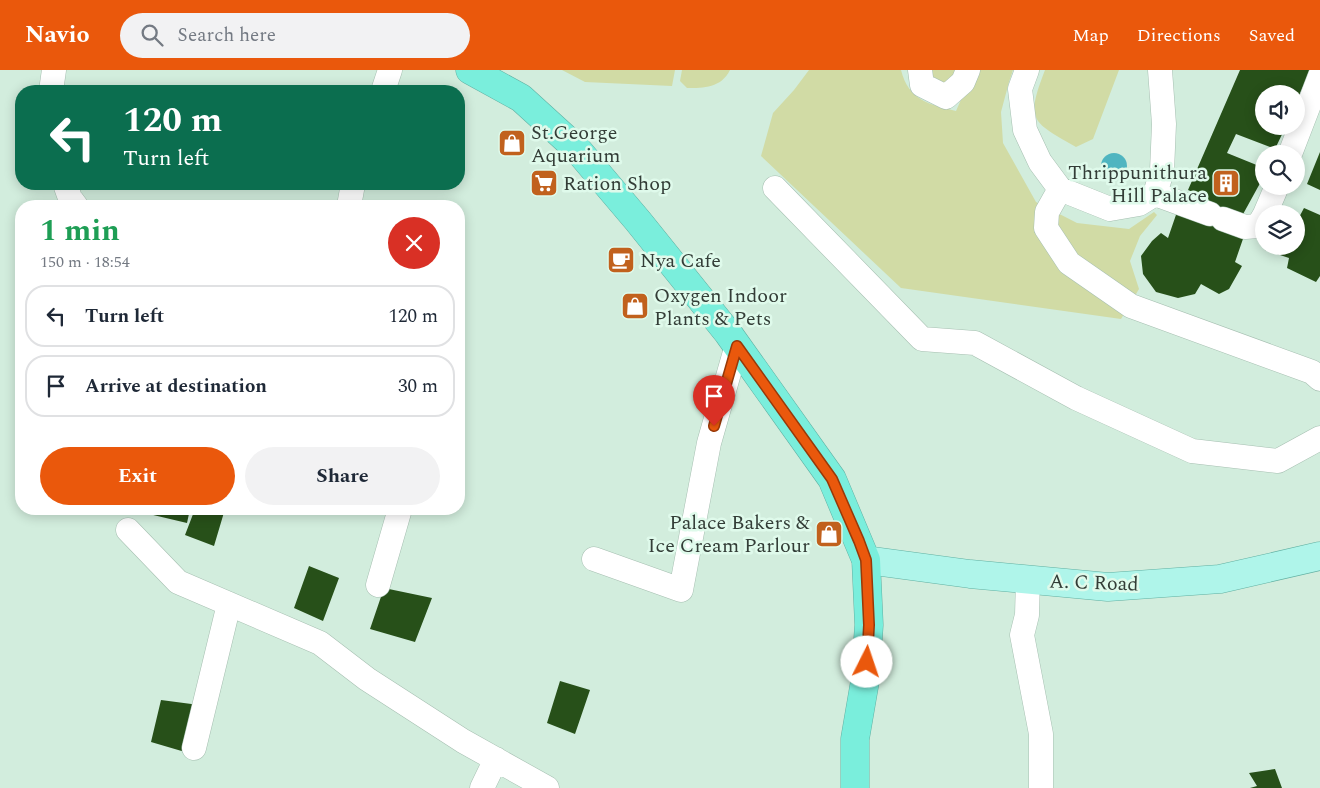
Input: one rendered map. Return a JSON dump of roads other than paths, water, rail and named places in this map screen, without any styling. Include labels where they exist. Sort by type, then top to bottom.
[{"type":"highway","points":[[470,70],[521,98],[577,149],[638,221],[737,346],[832,479],[866,560],[869,625],[865,681],[855,739],[855,788]]},
{"type":"main road","name":"A. C Road","points":[[866,560],[970,574],[1108,587],[1220,579],[1320,556]]},
{"type":"street","points":[[52,85],[54,70]]},
{"type":"street","points":[[385,85],[390,70]]},
{"type":"street","points":[[920,70],[922,85],[946,97],[963,82],[968,70]]},
{"type":"street","points":[[1027,70],[1020,89],[1025,130],[1040,162],[1060,189],[1110,209],[1139,204],[1155,194],[1162,171],[1164,124],[1160,70]]},
{"type":"street","points":[[1294,145],[1319,82]]},
{"type":"street","points":[[775,188],[922,338],[975,343],[1076,398],[1192,451],[1278,462],[1320,438]]},
{"type":"street","points":[[1060,189],[1047,212],[1046,228],[1069,263],[1131,306],[1312,372],[1320,379]]},
{"type":"street","points":[[1155,194],[1245,227],[1255,226]]},
{"type":"street","points":[[594,559],[681,590],[709,443],[737,346]]},
{"type":"street","points":[[378,585],[398,515]]},
{"type":"street","points":[[128,530],[178,582],[320,643],[367,679],[463,741],[547,788]]},
{"type":"street","points":[[1028,579],[1027,614],[1022,635],[1041,734],[1041,788]]},
{"type":"street","points":[[194,748],[229,604]]},
{"type":"street","points":[[482,788],[496,759]]},
{"type":"water","points":[[1114,153],[1123,157],[1127,166],[1123,175],[1114,179],[1105,175],[1101,166],[1105,157]]},
{"type":"place","name":"St.George Aquarium","points":[[512,143]]},
{"type":"place","name":"Ration Shop","points":[[544,183]]},
{"type":"place","name":"Thrippunithura Hill Palace","points":[[1226,183]]},
{"type":"place","name":"Nya Cafe","points":[[621,260]]},
{"type":"place","name":"Oxygen Indoor Plants & Pets","points":[[635,306]]},
{"type":"place","name":"Palace Bakers & Ice Cream Parlour","points":[[829,534]]}]
